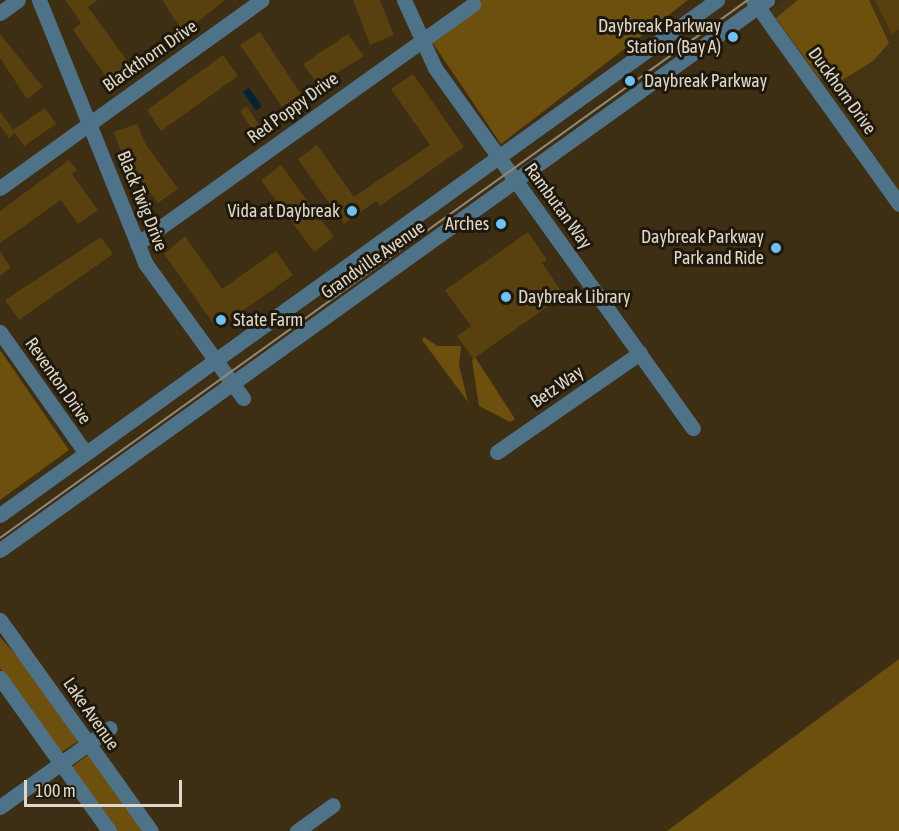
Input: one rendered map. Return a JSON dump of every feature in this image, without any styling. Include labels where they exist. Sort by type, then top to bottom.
[{"type":"street","points":[[0,13],[18,0]]},
{"type":"street","name":"Black Twig Drive","points":[[39,0],[146,263],[243,398]]},
{"type":"street","name":"Blackthorn Drive","points":[[0,188],[262,0]]},
{"type":"street","name":"Rambutan Way","points":[[404,0],[435,68],[693,428]]},
{"type":"street","name":"Grandville Avenue","points":[[0,515],[717,0]]},
{"type":"street","name":"Grandville Avenue","points":[[0,550],[517,182],[759,2]]},
{"type":"street","name":"Duckhorn Drive","points":[[759,2],[899,204]]},
{"type":"street","name":"Red Poppy Drive","points":[[137,244],[473,4]]},
{"type":"street","name":"Reventon Drive","points":[[0,332],[85,452]]},
{"type":"street","name":"Betz Way","points":[[497,452],[640,353]]},
{"type":"street","name":"Lake Avenue","points":[[0,620],[151,831]]},
{"type":"street","points":[[0,678],[109,831]]},
{"type":"street","points":[[0,807],[110,728]]},
{"type":"street","points":[[297,831],[333,805]]},
{"type":"shaded area","points":[[479,0],[688,0],[501,144],[432,42],[481,4]]},
{"type":"shaded area","points":[[783,0],[899,0],[899,195],[773,15],[771,10]]},
{"type":"shaded area","points":[[798,0],[869,0],[889,43],[873,61],[842,80],[829,80],[826,76],[820,79],[776,18]]},
{"type":"shaded area","points":[[424,337],[437,346],[461,346],[459,365],[468,402],[422,340]]},
{"type":"shaded area","points":[[0,350],[69,450],[0,500]]},
{"type":"shaded area","points":[[475,357],[515,419],[510,422],[479,406],[472,360]]},
{"type":"shaded area","points":[[0,637],[27,667],[78,741],[62,752],[0,668]]},
{"type":"shaded area","points":[[899,659],[899,831],[667,831]]},
{"type":"shaded area","points":[[88,755],[144,831],[117,831],[72,767]]},
{"type":"water","points":[[249,88],[262,106],[256,111],[243,92]]},
{"type":"building","points":[[65,0],[98,0],[88,7],[133,69],[123,77],[115,71],[118,80],[112,85],[73,30],[81,23]]},
{"type":"building","points":[[162,0],[225,0],[184,33]]},
{"type":"building","points":[[353,0],[380,0],[394,35],[370,45]]},
{"type":"building","points":[[875,0],[899,0],[899,29],[892,35]]},
{"type":"building","points":[[260,32],[301,94],[282,107],[240,45]]},
{"type":"building","points":[[0,34],[43,87],[27,99],[0,58]]},
{"type":"building","points":[[348,34],[364,56],[318,85],[303,64]]},
{"type":"building","points":[[223,55],[238,76],[161,131],[147,110]]},
{"type":"building","points":[[413,74],[464,147],[380,206],[376,201],[344,224],[298,159],[317,145],[354,197],[430,145],[391,89]]},
{"type":"building","points":[[247,106],[261,128],[254,132],[240,111]]},
{"type":"building","points":[[45,108],[56,124],[24,146],[15,133],[9,138],[0,126],[0,111],[13,130]]},
{"type":"building","points":[[137,124],[145,143],[178,189],[158,203],[124,157],[113,132]]},
{"type":"building","points":[[69,160],[77,170],[72,174],[98,210],[78,224],[61,200],[0,243],[0,211]]},
{"type":"building","points":[[281,165],[334,237],[314,252],[261,180]]},
{"type":"building","name":"Daybreak Library","points":[[528,232],[547,260],[542,263],[564,295],[473,359],[457,336],[471,326],[445,290]]},
{"type":"building","points":[[185,236],[222,289],[276,251],[293,275],[217,329],[164,254]]},
{"type":"building","points":[[101,237],[113,254],[19,320],[5,300]]},
{"type":"building","points":[[0,251],[11,268],[0,276]]},
{"type":"tram line","points":[[0,538],[748,0]]},
{"type":"place","name":"Daybreak Parkway Station (Bay A)","points":[[733,37]]},
{"type":"place","name":"Daybreak Parkway","points":[[630,81]]},
{"type":"place","name":"Vida at Daybreak","points":[[352,211]]},
{"type":"place","name":"Arches","points":[[501,224]]},
{"type":"place","name":"Daybreak Parkway Park and Ride","points":[[776,248]]},
{"type":"place","name":"Daybreak Library","points":[[506,297]]},
{"type":"place","name":"State Farm","points":[[221,320]]}]
